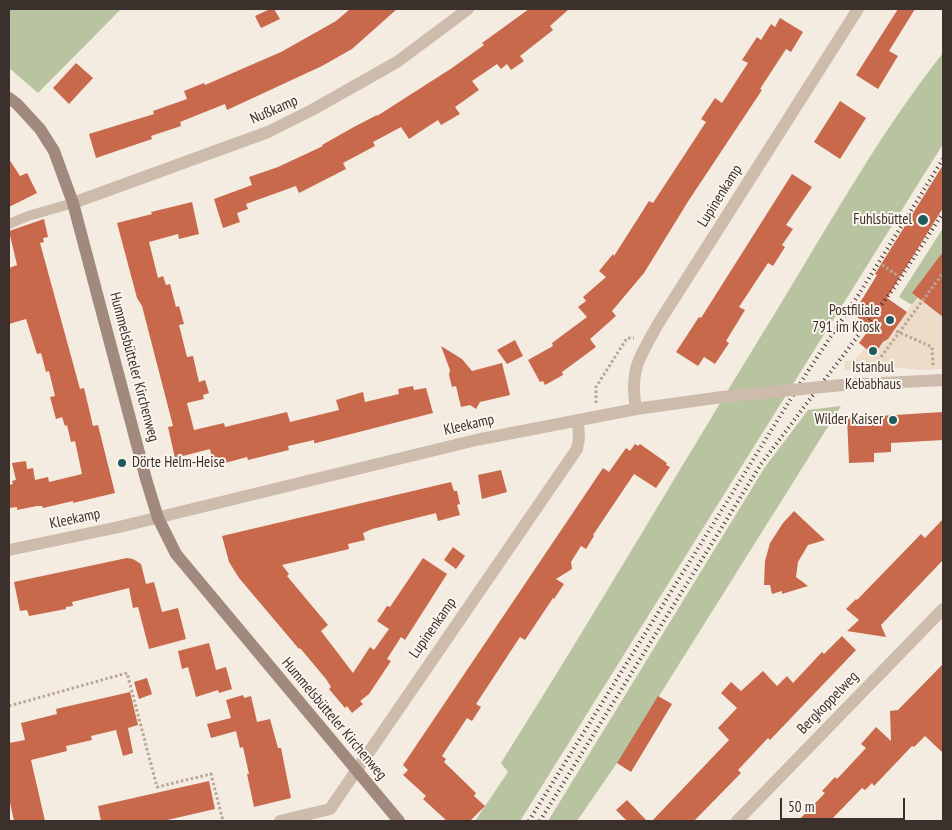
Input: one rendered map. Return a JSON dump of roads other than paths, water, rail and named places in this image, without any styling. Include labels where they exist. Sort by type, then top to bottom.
[{"type":"street","name":"Nußkamp","points":[[73,203],[268,132],[312,110],[397,62],[468,9]]},
{"type":"street","name":"Lupinenkamp","points":[[636,409],[633,385],[635,368],[651,338],[858,9]]},
{"type":"street","name":"Hummelsbütteler Kirchenweg","points":[[9,98],[40,129],[54,151],[73,203],[158,518],[176,554],[399,821]]},
{"type":"street","name":"Kleekamp","points":[[9,550],[158,518],[476,440],[596,416],[722,397],[842,385],[943,380]]},
{"type":"street","name":"Lupinenkamp","points":[[280,821],[330,808],[577,449],[579,438],[578,420]]},
{"type":"street","name":"Bergkoppelweg","points":[[737,821],[943,609]]},
{"type":"lane","points":[[9,224],[28,216],[73,203]]},
{"type":"railway","points":[[529,821],[808,371],[859,294],[943,159]]},
{"type":"railway","points":[[540,821],[761,464],[894,288],[943,213]]},
{"type":"place","name":"Fuhlsbüttel","points":[[923,220]]},
{"type":"place","name":"Postfiliale 791 im Kiosk","points":[[890,320]]},
{"type":"place","name":"Istanbul Kebabhaus","points":[[873,351]]},
{"type":"place","name":"Wilder Kaiser","points":[[893,420]]},
{"type":"place","name":"Dörte Helm-Heise","points":[[122,463]]}]
